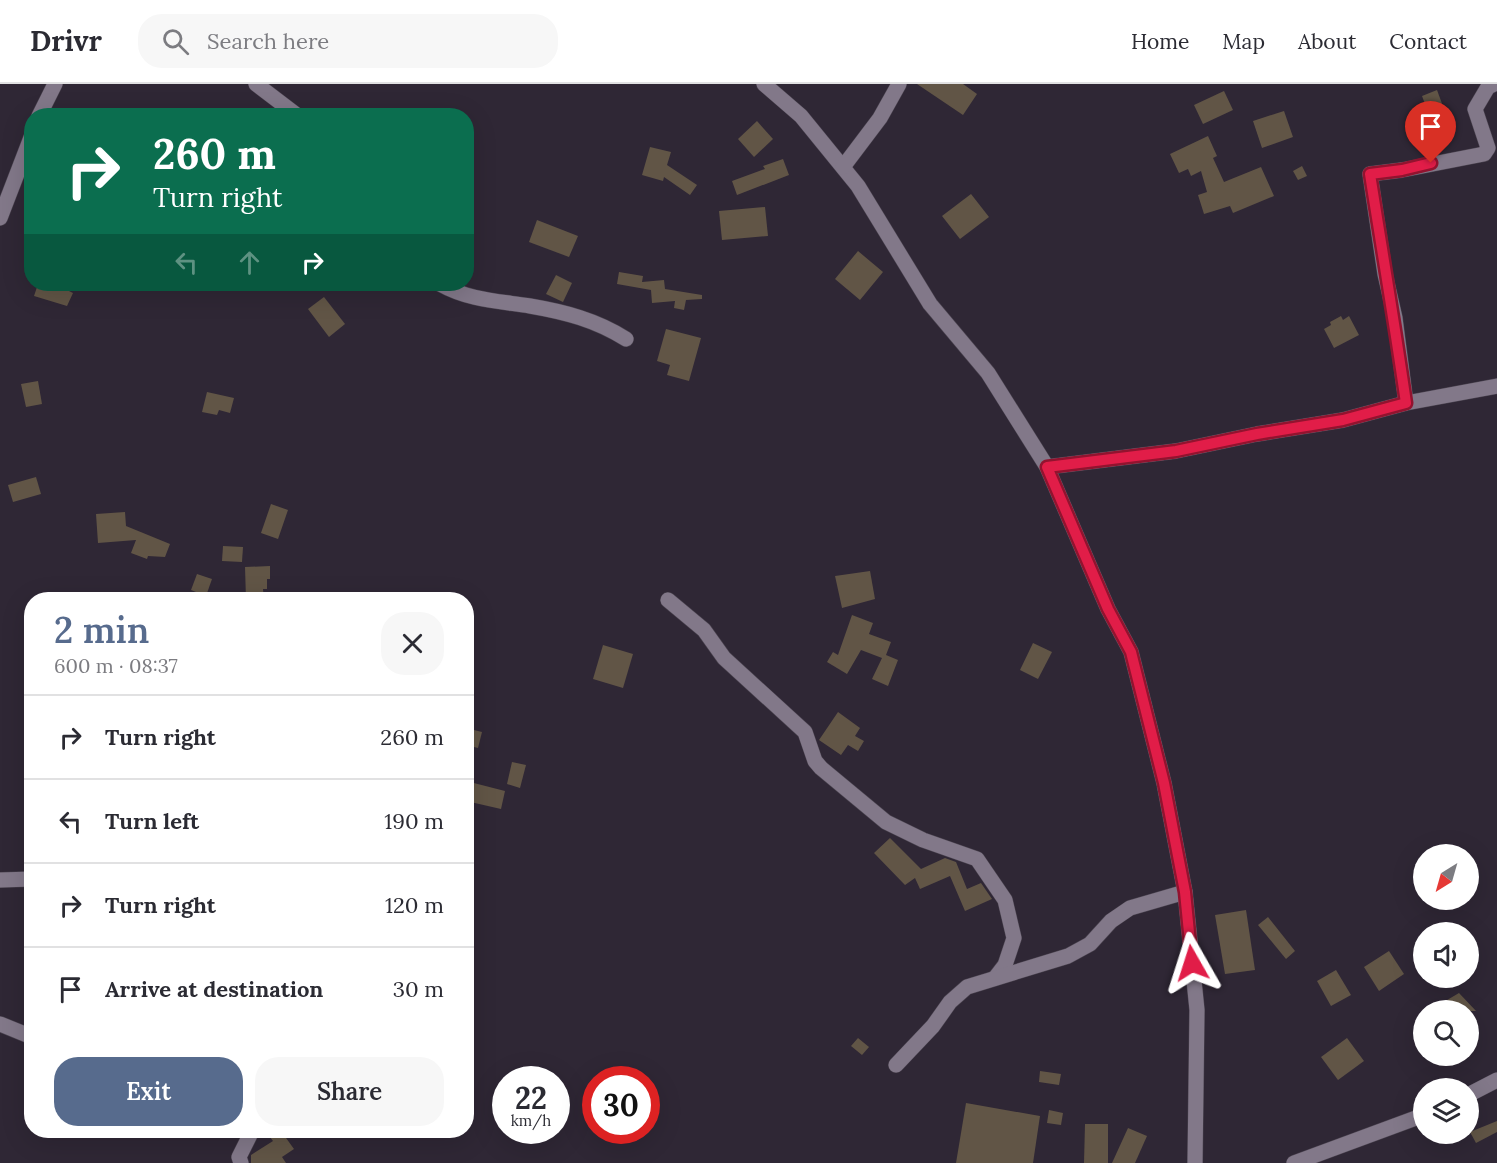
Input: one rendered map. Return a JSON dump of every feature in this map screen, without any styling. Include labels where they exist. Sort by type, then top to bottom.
[{"type":"street","points":[[43,108],[55,84]]},
{"type":"street","points":[[256,84],[288,108]]},
{"type":"street","points":[[764,84],[801,116],[858,186],[930,304],[988,373],[1047,467],[1108,609],[1131,652],[1164,783],[1185,892],[1197,1010],[1195,1163]]},
{"type":"street","points":[[843,167],[880,118],[898,84]]},
{"type":"street","points":[[1406,403],[1395,318],[1385,274],[1370,174],[1484,154],[1488,148],[1475,109],[1488,87],[1494,84]]},
{"type":"street","points":[[0,219],[24,156]]},
{"type":"street","points":[[457,291],[474,298],[531,306],[593,321],[626,339]]},
{"type":"street","points":[[1047,467],[1176,451],[1257,434],[1343,420],[1406,403],[1497,386]]},
{"type":"street","points":[[668,600],[704,630],[724,657],[805,732],[815,761],[821,768],[886,822],[923,840],[977,859],[1005,900],[1014,938],[1005,965],[995,978]]},
{"type":"street","points":[[0,880],[24,879]]},
{"type":"street","points":[[896,1065],[933,1026],[950,1002],[967,987],[1068,956],[1090,944],[1111,921],[1130,908],[1185,892]]},
{"type":"street","points":[[0,1024],[24,1034]]},
{"type":"street","points":[[1479,1089],[1497,1080]]},
{"type":"street","points":[[1294,1163],[1413,1119]]},
{"type":"street","points":[[241,1163],[239,1157],[248,1138]]},
{"type":"street","points":[[1329,1163],[1340,1148]]},
{"type":"building","points":[[917,84],[963,84],[977,94],[963,115]]},
{"type":"building","points":[[1437,90],[1448,120],[1433,125],[1422,96]]},
{"type":"building","points":[[1224,91],[1233,110],[1203,124],[1194,105]]},
{"type":"building","points":[[1284,111],[1293,137],[1262,148],[1253,121]]},
{"type":"building","points":[[757,121],[773,139],[754,157],[738,139]]},
{"type":"building","points":[[1208,136],[1217,156],[1213,158],[1224,182],[1261,167],[1274,196],[1233,213],[1230,206],[1204,214],[1198,195],[1207,192],[1201,171],[1191,176],[1188,169],[1179,173],[1170,154]]},
{"type":"building","points":[[650,147],[671,152],[667,165],[697,185],[690,195],[664,177],[663,181],[642,175]]},
{"type":"building","points":[[783,159],[789,175],[737,195],[732,181],[765,169],[763,166]]},
{"type":"building","points":[[1302,166],[1307,176],[1298,180],[1293,171]]},
{"type":"building","points":[[971,194],[989,217],[960,239],[942,216]]},
{"type":"building","points":[[765,207],[768,236],[722,240],[719,211]]},
{"type":"building","points":[[537,220],[578,236],[569,257],[529,242]]},
{"type":"building","points":[[858,251],[883,272],[860,300],[835,279]]},
{"type":"building","points":[[619,272],[643,276],[642,282],[664,280],[665,289],[702,295],[702,299],[686,300],[684,310],[674,308],[675,301],[652,303],[651,290],[617,284]]},
{"type":"building","points":[[556,275],[572,283],[563,302],[546,294]]},
{"type":"building","points":[[36,291],[73,293],[67,306],[34,296]]},
{"type":"building","points":[[324,297],[345,324],[329,337],[308,309]]},
{"type":"building","points":[[1341,316],[1343,320],[1349,316],[1359,335],[1334,348],[1324,329],[1331,325],[1330,322]]},
{"type":"building","points":[[666,329],[701,338],[689,381],[667,375],[670,365],[657,361]]},
{"type":"building","points":[[38,381],[42,404],[26,407],[21,384]]},
{"type":"building","points":[[207,392],[234,398],[230,413],[219,410],[217,415],[202,412]]},
{"type":"building","points":[[36,477],[41,494],[13,502],[8,485]]},
{"type":"building","points":[[271,504],[288,510],[278,539],[261,533]]},
{"type":"building","points":[[125,512],[126,526],[170,544],[165,557],[148,556],[147,559],[131,553],[136,540],[98,543],[96,514]]},
{"type":"building","points":[[223,546],[243,547],[242,562],[222,561]]},
{"type":"building","points":[[270,566],[267,589],[263,589],[263,592],[246,592],[245,567]]},
{"type":"building","points":[[870,571],[875,599],[842,608],[835,576]]},
{"type":"building","points":[[197,574],[212,579],[207,592],[191,590]]},
{"type":"building","points":[[852,615],[873,623],[869,634],[891,642],[886,655],[898,660],[888,686],[872,679],[882,658],[861,650],[847,674],[827,662],[833,652],[838,655]]},
{"type":"building","points":[[1033,643],[1052,652],[1038,679],[1020,670]]},
{"type":"building","points":[[603,645],[633,654],[623,688],[593,679]]},
{"type":"building","points":[[838,712],[860,728],[855,736],[864,741],[858,751],[848,745],[841,755],[819,740]]},
{"type":"building","points":[[474,730],[482,732],[478,748],[474,747]]},
{"type":"building","points":[[512,762],[526,765],[520,788],[507,784]]},
{"type":"building","points":[[474,783],[505,791],[501,809],[474,803]]},
{"type":"building","points":[[890,838],[921,869],[945,858],[956,862],[967,889],[981,883],[992,899],[965,911],[950,876],[920,889],[915,878],[905,885],[874,853]]},
{"type":"building","points":[[1246,910],[1255,970],[1225,974],[1215,915]]},
{"type":"building","points":[[1268,917],[1295,951],[1286,959],[1258,925]]},
{"type":"building","points":[[1389,951],[1404,974],[1379,991],[1364,967]]},
{"type":"building","points":[[1336,970],[1351,995],[1331,1006],[1317,981]]},
{"type":"building","points":[[1459,993],[1466,1000],[1447,1000]]},
{"type":"building","points":[[858,1038],[869,1047],[862,1055],[851,1046]]},
{"type":"building","points":[[1347,1038],[1364,1061],[1338,1080],[1321,1057]]},
{"type":"building","points":[[1040,1071],[1061,1074],[1059,1085],[1039,1082]]},
{"type":"building","points":[[966,1103],[1040,1116],[1033,1163],[956,1163]]},
{"type":"building","points":[[1049,1110],[1063,1113],[1061,1125],[1047,1123]]},
{"type":"building","points":[[1497,1121],[1497,1132],[1479,1141],[1479,1128]]},
{"type":"building","points":[[1085,1124],[1108,1124],[1108,1163],[1084,1163]]},
{"type":"building","points":[[1128,1128],[1147,1136],[1135,1163],[1112,1163]]},
{"type":"building","points":[[271,1138],[286,1138],[294,1149],[282,1157],[286,1163],[251,1163],[251,1155],[273,1141]]},
{"type":"route","points":[[1192,963],[1185,892],[1164,783],[1131,652],[1108,609],[1047,467],[1176,451],[1257,434],[1343,420],[1406,403],[1395,318],[1385,274],[1370,174],[1431,163]]}]
